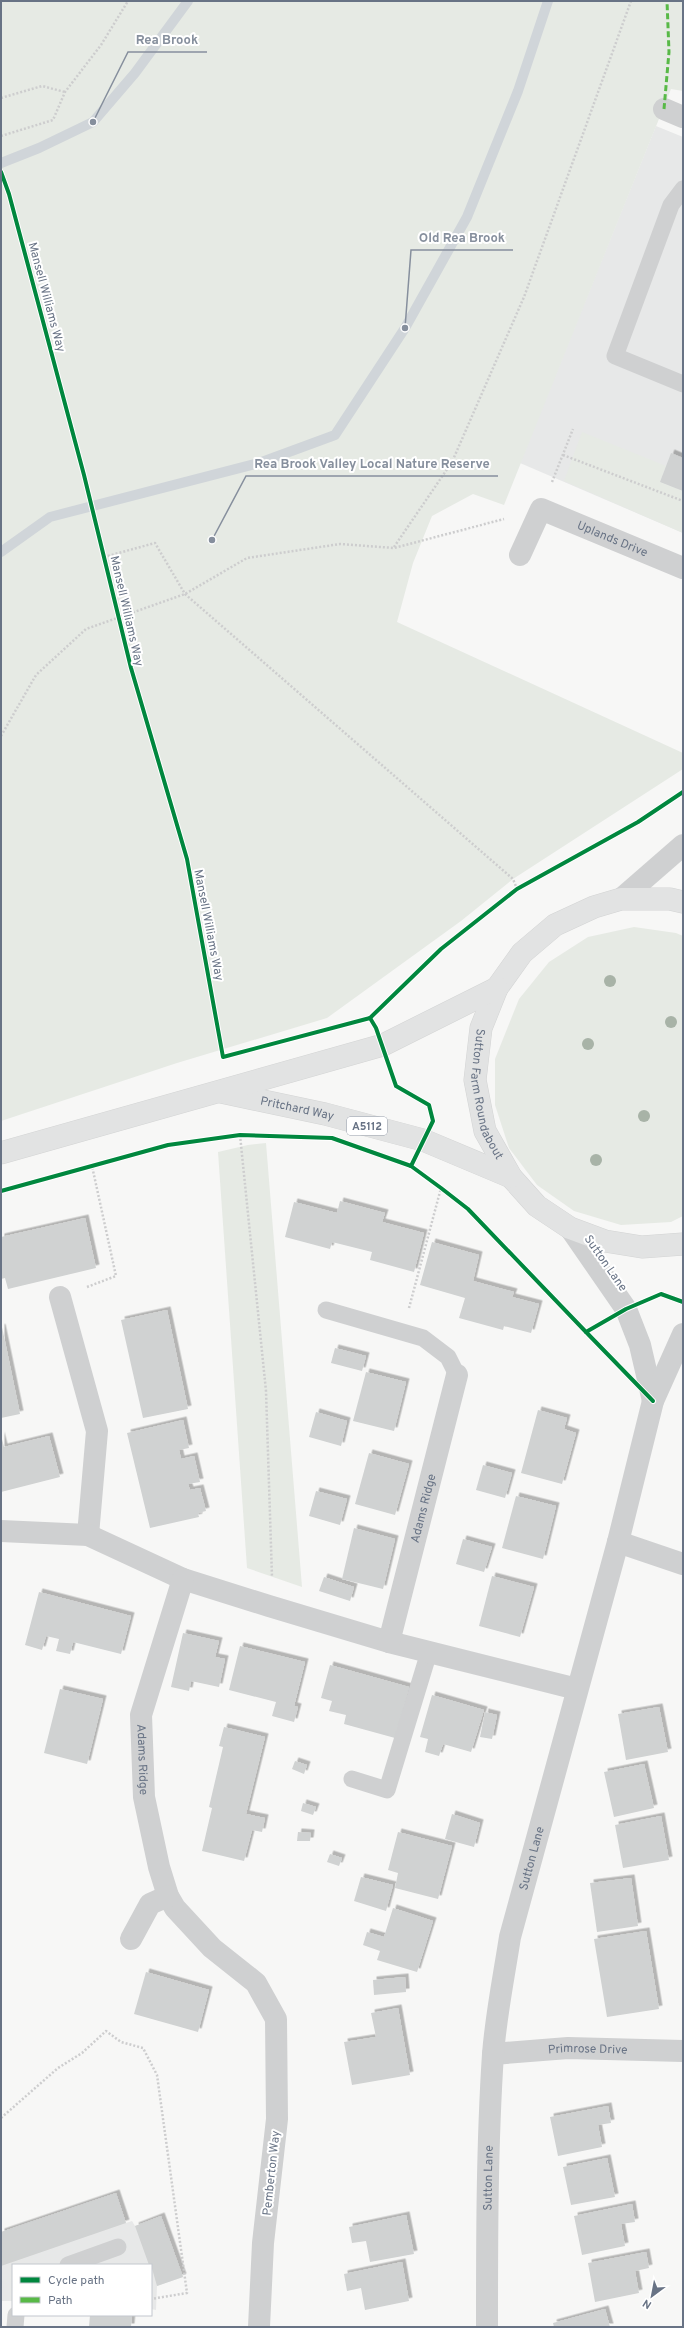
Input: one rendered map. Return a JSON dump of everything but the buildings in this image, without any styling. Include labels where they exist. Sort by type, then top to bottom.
[{"type":"main road","name":"Sutton Farm Roundabout","points":[[683,902],[670,899],[621,899],[594,907],[555,925],[522,953],[497,988],[481,1028],[475,1080],[485,1131],[511,1177],[537,1206],[570,1228],[605,1241],[642,1247],[683,1244]]},
{"type":"main road","name":"Pritchard Way","points":[[1,1153],[382,1046],[497,988]]},
{"type":"main road","name":"Pritchard Way","points":[[218,1091],[325,1114],[423,1140],[511,1177]]},
{"type":"street","points":[[520,555],[541,509]]},
{"type":"street","name":"Uplands Drive","points":[[541,509],[683,568]]},
{"type":"street","points":[[621,899],[683,845]]},
{"type":"street","name":"Sutton Lane","points":[[570,1228],[635,1306],[640,1345],[653,1401]]},
{"type":"street","points":[[60,1297],[97,1431],[88,1536]]},
{"type":"street","name":"Sutton Lane","points":[[487,2327],[487,2230],[494,2054],[499,2003],[510,1937],[618,1542],[653,1401],[683,1334]]},
{"type":"street","name":"Adams Ridge","points":[[389,1642],[457,1375]]},
{"type":"street","points":[[1,1531],[88,1536],[183,1579],[389,1642],[577,1690]]},
{"type":"street","points":[[618,1542],[683,1564]]},
{"type":"street","name":"Adams Ridge","points":[[183,1579],[140,1715],[144,1797],[159,1867],[168,1896],[175,1908],[212,1948],[256,1983],[276,2019]]},
{"type":"street","points":[[131,1940],[150,1904],[168,1896]]},
{"type":"street","name":"Pemberton Way","points":[[259,2327],[263,2244],[277,2119],[276,2019]]},
{"type":"street","name":"Primrose Drive","points":[[494,2054],[568,2048],[683,2051]]},
{"type":"lane","points":[[683,189],[671,205],[615,356],[683,384]]},
{"type":"lane","points":[[326,1310],[423,1338],[448,1357],[457,1375]]},
{"type":"lane","points":[[352,1779],[387,1790],[429,1652]]},
{"type":"lane","points":[[71,2264],[118,2247]]},
{"type":"lane","points":[[15,2327],[16,2316]]},
{"type":"path","points":[[1,136],[53,120],[64,92],[101,45],[128,1]]},
{"type":"path","points":[[394,548],[452,462],[462,441],[524,297],[631,1]]},
{"type":"path","points":[[1,98],[42,86],[64,92]]},
{"type":"path","points":[[1,736],[36,675],[86,629],[185,594],[247,558],[340,544],[394,548],[541,509],[573,429]]},
{"type":"path","points":[[562,455],[683,502]]},
{"type":"path","points":[[104,557],[155,543],[185,594],[513,879],[516,889]]},
{"type":"path","points":[[511,894],[516,889],[523,886]]},
{"type":"path","points":[[240,1135],[266,1391],[273,1590],[269,1606]]},
{"type":"path","points":[[233,1136],[248,1135]]},
{"type":"path","points":[[84,1168],[100,1164]]},
{"type":"path","points":[[60,1297],[116,1276],[92,1166]]},
{"type":"path","points":[[435,1184],[446,1192]]},
{"type":"path","points":[[403,1332],[441,1188]]},
{"type":"path","points":[[635,1306],[661,1294],[681,1301]]},
{"type":"path","points":[[1,2118],[58,2068],[82,2053],[106,2031],[121,2042],[143,2048],[157,2075],[187,2292],[152,2299]]},
{"type":"shaded area","points":[[1,1],[683,1],[683,91],[671,89],[504,505],[473,494],[432,516],[413,563],[397,622],[683,753],[683,769],[513,879],[461,921],[327,1018],[177,1063],[1,1121]]},
{"type":"shaded area","points":[[656,126],[683,137],[683,533],[520,463]]},
{"type":"shaded area","points":[[582,432],[666,466],[660,482],[683,491],[683,533],[564,481]]},
{"type":"shaded area","points":[[634,927],[676,933],[683,936],[683,1216],[671,1222],[621,1225],[574,1211],[537,1185],[509,1148],[495,1105],[495,1059],[519,999],[549,962],[588,937]]},
{"type":"shaded area","points":[[266,1143],[302,1587],[247,1568],[218,1152],[248,1145]]},
{"type":"shaded area","points":[[116,2193],[126,2223],[132,2221],[135,2226],[161,2216],[183,2277],[157,2286],[156,2310],[152,2309],[152,2264],[12,2264],[12,2301],[1,2301],[1,2232]]},
{"type":"waterway","points":[[1,163],[39,148],[93,122],[135,73],[188,1]]},
{"type":"waterway","points":[[1,552],[50,517],[259,463],[335,435],[405,328],[467,217],[518,91],[548,1]]},
{"type":"marked path","points":[[664,109],[669,52],[667,1]]},
{"type":"cycle path","name":"Mansell Williams Way","points":[[1,172],[9,194],[84,475],[131,668],[187,859],[223,1057],[370,1018],[376,1028],[396,1086],[429,1105],[433,1121],[411,1166]]},
{"type":"cycle path","points":[[370,1018],[441,949],[517,889],[638,822],[683,792]]},
{"type":"cycle path","points":[[1,1191],[168,1145],[240,1135],[332,1138],[411,1166],[441,1188],[468,1209],[586,1332],[626,1309],[661,1294],[683,1302]]},
{"type":"cycle path","points":[[586,1332],[653,1401]]},
{"type":"place","name":"Rea Brook","points":[[93,122]]},
{"type":"place","name":"Old Rea Brook","points":[[405,328]]},
{"type":"place","name":"Rea Brook Valley Local Nature Reserve","points":[[212,540]]}]
